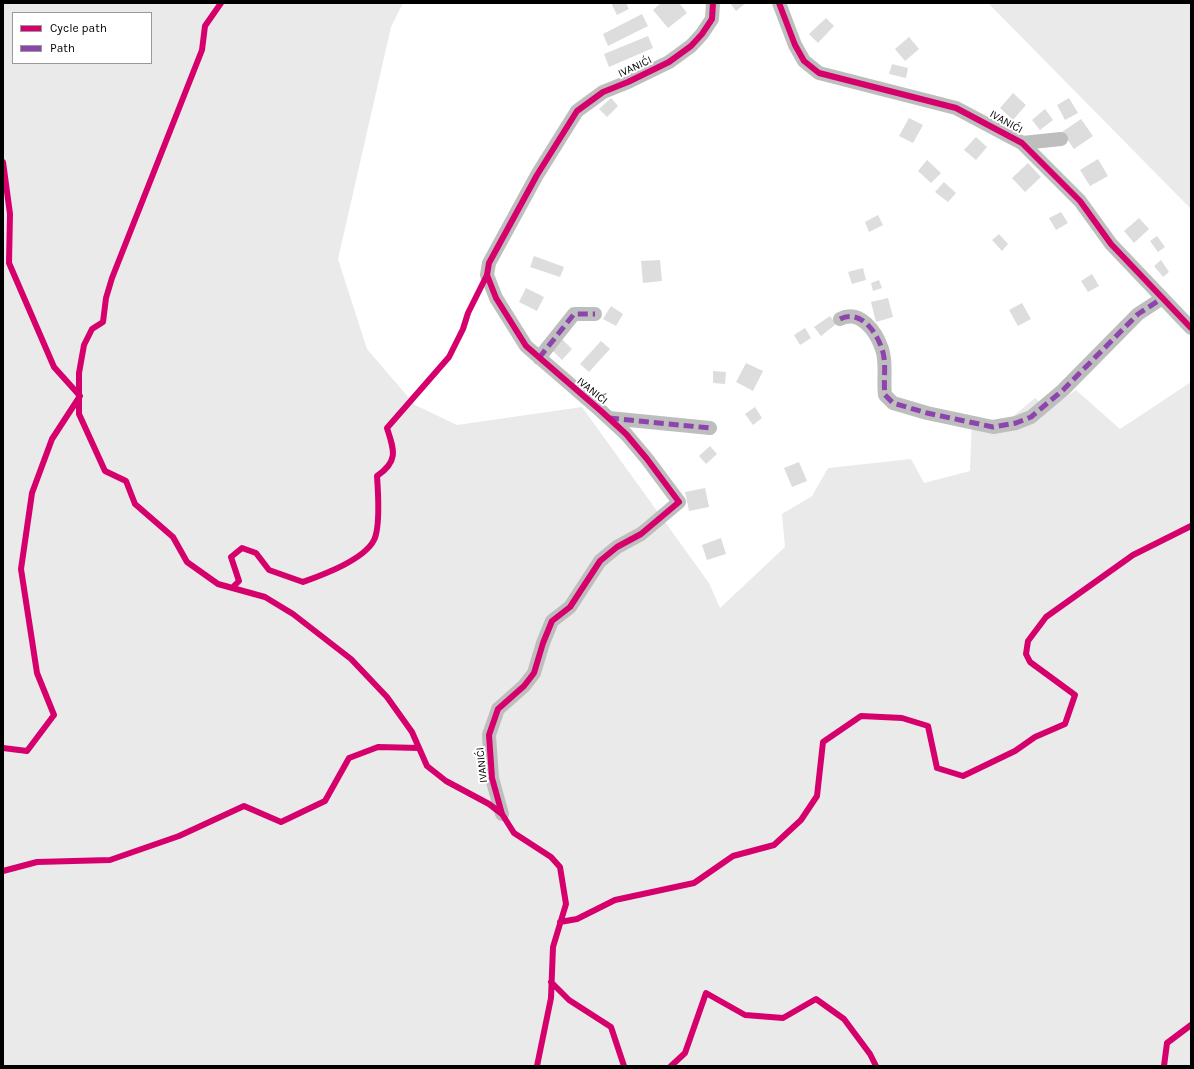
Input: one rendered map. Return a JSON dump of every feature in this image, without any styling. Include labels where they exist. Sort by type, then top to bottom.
[{"type":"street","name":"IVANIĆI","points":[[502,814],[492,778],[490,735],[498,709],[524,686],[534,673],[542,643],[552,621],[570,607],[600,560],[617,547],[641,534],[679,502],[647,459],[609,418],[526,346],[496,298],[487,275],[489,263],[537,175],[577,111],[603,92],[628,82],[669,62],[691,46],[702,34],[712,18],[713,3]]},
{"type":"street","name":"IVANIĆI","points":[[779,3],[795,45],[804,61],[819,73],[956,108],[1022,142],[1080,201],[1111,244],[1191,328]]},
{"type":"street","points":[[1022,142],[1061,139]]},
{"type":"street","points":[[840,319],[847,315],[860,318],[875,334],[882,350],[885,395],[893,404],[907,409],[993,427],[1016,423],[1031,417],[1087,368],[1138,314],[1161,298]]},
{"type":"street","points":[[539,358],[574,314],[595,314]]},
{"type":"street","points":[[609,418],[710,428]]},
{"type":"shaded area","points":[[3,3],[403,3],[391,27],[338,259],[367,349],[415,405],[457,425],[582,407],[709,583],[720,608],[785,547],[782,514],[812,496],[828,468],[911,459],[924,483],[970,471],[972,419],[1005,423],[1035,398],[1048,409],[1076,390],[1120,429],[1191,382],[1191,1066],[3,1066]]},
{"type":"shaded area","points":[[988,3],[1191,3],[1191,209]]},
{"type":"building","points":[[611,3],[626,3],[629,9],[617,15]]},
{"type":"building","points":[[661,3],[679,3],[687,13],[668,28],[653,10]]},
{"type":"building","points":[[730,3],[746,3],[736,11]]},
{"type":"building","points":[[642,14],[648,26],[608,46],[603,34]]},
{"type":"building","points":[[826,18],[834,26],[818,43],[809,34]]},
{"type":"building","points":[[648,36],[653,48],[609,67],[604,54]]},
{"type":"building","points":[[909,37],[919,49],[905,61],[895,49]]},
{"type":"building","points":[[892,64],[908,68],[906,78],[889,74]]},
{"type":"building","points":[[1013,93],[1026,105],[1013,120],[1000,108]]},
{"type":"building","points":[[611,98],[618,106],[607,117],[599,109]]},
{"type":"building","points":[[1069,98],[1078,113],[1065,120],[1057,105]]},
{"type":"building","points":[[1045,109],[1053,120],[1040,130],[1032,120]]},
{"type":"building","points":[[909,118],[923,125],[913,143],[899,136]]},
{"type":"building","points":[[1081,119],[1093,136],[1074,149],[1062,132]]},
{"type":"building","points":[[976,137],[987,147],[976,160],[964,150]]},
{"type":"building","points":[[1098,159],[1108,176],[1090,186],[1080,170]]},
{"type":"building","points":[[927,160],[941,173],[931,183],[918,171]]},
{"type":"building","points":[[1028,163],[1041,177],[1025,192],[1012,178]]},
{"type":"building","points":[[944,182],[956,193],[948,202],[935,192]]},
{"type":"building","points":[[1061,212],[1068,223],[1056,230],[1049,218]]},
{"type":"building","points":[[878,215],[883,225],[869,232],[865,222]]},
{"type":"building","points":[[1139,218],[1149,229],[1134,243],[1124,231]]},
{"type":"building","points":[[999,234],[1008,244],[1002,251],[992,240]]},
{"type":"building","points":[[1157,236],[1165,247],[1158,252],[1150,241]]},
{"type":"building","points":[[534,256],[564,267],[560,277],[530,267]]},
{"type":"building","points":[[660,260],[662,281],[643,283],[641,261]]},
{"type":"building","points":[[1161,260],[1169,272],[1163,277],[1154,266]]},
{"type":"building","points":[[863,268],[866,280],[852,284],[848,272]]},
{"type":"building","points":[[1092,274],[1099,286],[1088,292],[1081,281]]},
{"type":"building","points":[[879,280],[882,288],[873,291],[871,283]]},
{"type":"building","points":[[526,288],[544,297],[537,311],[519,302]]},
{"type":"building","points":[[888,298],[893,317],[876,322],[871,302]]},
{"type":"building","points":[[1022,303],[1031,319],[1018,326],[1009,310]]},
{"type":"building","points":[[611,306],[623,314],[616,326],[603,319]]},
{"type":"building","points":[[830,316],[836,324],[821,336],[814,327]]},
{"type":"building","points":[[805,328],[811,338],[800,345],[794,335]]},
{"type":"building","points":[[562,339],[572,349],[562,360],[552,350]]},
{"type":"building","points":[[601,341],[610,349],[589,372],[580,364]]},
{"type":"building","points":[[746,363],[763,371],[753,391],[736,382]]},
{"type":"building","points":[[713,371],[726,372],[725,384],[713,383]]},
{"type":"building","points":[[755,407],[762,418],[753,425],[745,414]]},
{"type":"building","points":[[710,446],[717,454],[706,464],[699,456]]},
{"type":"building","points":[[799,462],[807,481],[792,487],[784,468]]},
{"type":"building","points":[[705,488],[709,507],[689,511],[685,492]]},
{"type":"building","points":[[721,538],[726,554],[707,560],[702,545]]},
{"type":"marked path","points":[[840,319],[847,317],[860,319],[876,335],[882,349],[885,366],[885,395],[893,403],[927,413],[993,427],[1016,423],[1031,417],[1063,390],[1138,314],[1161,299]]},
{"type":"marked path","points":[[539,358],[574,314],[595,314]]},
{"type":"marked path","points":[[609,418],[710,428]]},
{"type":"cycle path","points":[[221,3],[205,26],[202,50],[112,278],[106,298],[103,322],[92,329],[84,345],[79,373],[79,414],[105,471],[126,481],[135,504],[173,537],[187,562],[218,584],[265,597],[293,614],[351,659],[387,697],[412,732],[427,766],[446,781],[489,804],[502,814]]},
{"type":"cycle path","points":[[537,1066],[551,998],[553,947],[566,904],[560,867],[551,857],[514,833],[502,814],[492,778],[489,735],[498,709],[524,686],[534,673],[543,643],[552,621],[570,607],[600,561],[617,547],[641,534],[679,502],[626,434],[526,346],[496,298],[487,275],[489,263],[537,175],[577,111],[603,92],[628,82],[669,62],[691,46],[702,34],[712,19],[713,3]]},
{"type":"cycle path","points":[[779,3],[795,45],[804,61],[819,73],[956,108],[1022,143],[1080,201],[1111,244],[1191,328]]},
{"type":"cycle path","points":[[3,162],[10,214],[9,263],[54,367],[80,396],[52,439],[32,493],[21,569],[37,673],[54,715],[27,751],[3,748]]},
{"type":"cycle path","points":[[232,588],[239,581],[231,557],[242,548],[256,553],[269,570],[303,582],[342,566],[369,547],[374,540],[377,527],[377,476],[389,465],[393,455],[393,449],[387,428],[449,357],[463,329],[468,313],[487,275]]},
{"type":"cycle path","points":[[560,922],[577,919],[615,900],[694,883],[733,856],[774,845],[801,820],[817,796],[823,742],[861,716],[902,718],[928,726],[937,768],[963,776],[1015,751],[1035,737],[1065,724],[1075,695],[1030,662],[1026,654],[1028,641],[1046,617],[1133,555],[1191,526]]},
{"type":"cycle path","points":[[3,871],[37,862],[110,860],[179,836],[244,806],[281,822],[325,801],[349,758],[378,747],[419,748]]},
{"type":"cycle path","points":[[551,982],[569,1000],[611,1027],[624,1066]]},
{"type":"cycle path","points":[[671,1066],[685,1053],[706,993],[745,1015],[783,1018],[816,999],[844,1019],[870,1054],[876,1066]]},
{"type":"cycle path","points":[[1164,1066],[1167,1043],[1191,1025]]}]
